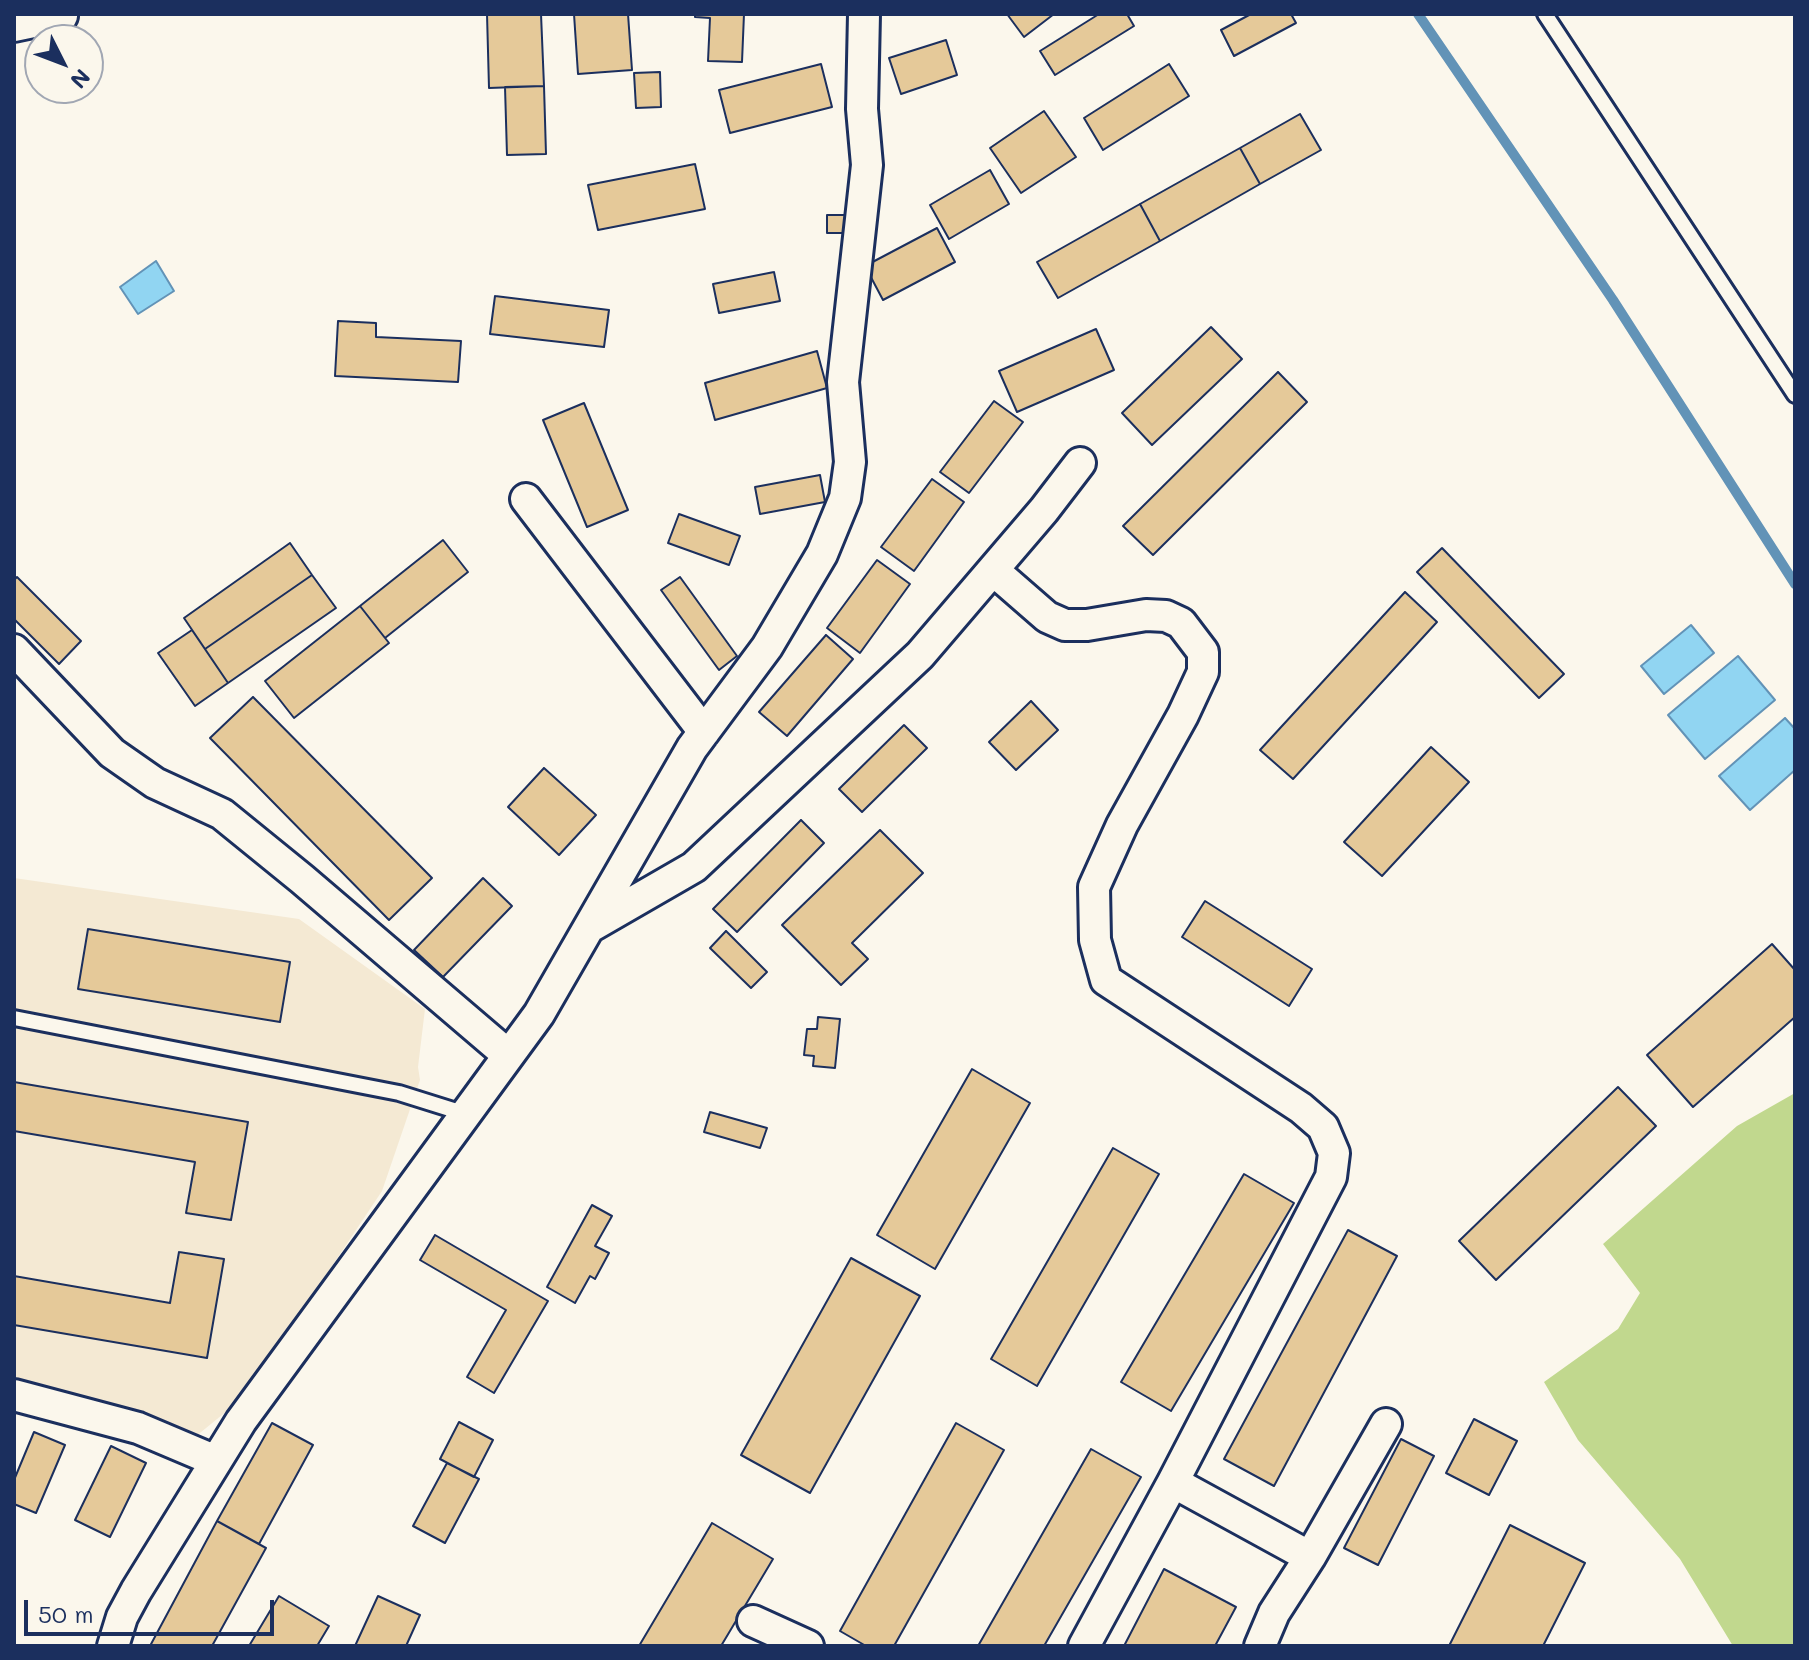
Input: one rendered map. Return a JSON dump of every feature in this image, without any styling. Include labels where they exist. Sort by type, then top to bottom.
[{"type":"street","points":[[113,1646],[122,1617],[136,1591],[241,1421],[539,1014],[692,748],[767,647],[822,554],[845,498],[850,462],[843,382],[867,165],[862,109],[864,14]]},
{"type":"street","points":[[14,26],[62,16]]},
{"type":"street","points":[[588,928],[694,867],[920,655],[1080,463]]},
{"type":"street","points":[[526,499],[704,732]]},
{"type":"street","points":[[993,570],[1047,617],[1065,625],[1087,625],[1146,615],[1166,616],[1181,623],[1203,652],[1203,672],[1183,715],[1122,825],[1094,887],[1095,940],[1106,980],[1301,1108],[1323,1127],[1334,1153],[1331,1177],[1084,1646]]},
{"type":"street","points":[[14,650],[112,753],[155,783],[222,814],[315,889],[508,1055]]},
{"type":"street","points":[[14,1395],[138,1428],[216,1461]]},
{"type":"street","points":[[1260,1646],[1274,1613],[1310,1557],[1386,1424]]},
{"type":"street","points":[[1173,1482],[1310,1557]]},
{"type":"street","points":[[753,1621],[808,1646]]},
{"type":"lane","points":[[1545,14],[1795,395]]},
{"type":"lane","points":[[14,1018],[399,1093],[466,1114]]},
{"type":"shaded area","points":[[14,878],[299,919],[425,1009],[418,1067],[420,1080],[382,1191],[280,1344],[233,1406],[195,1437],[14,1377]]},
{"type":"green space","points":[[1795,1093],[1795,1646],[1733,1646],[1680,1559],[1578,1440],[1544,1382],[1618,1329],[1640,1293],[1603,1244],[1737,1126]]},
{"type":"water","points":[[156,261],[174,291],[138,314],[120,287]]},
{"type":"water","points":[[1691,625],[1714,653],[1664,694],[1641,666]]},
{"type":"water","points":[[1738,656],[1775,700],[1705,759],[1668,715]]},
{"type":"water","points":[[1785,718],[1795,729],[1795,770],[1750,810],[1719,776]]},
{"type":"building","points":[[487,14],[541,14],[544,86],[489,88]]},
{"type":"building","points":[[574,14],[628,14],[632,70],[578,74]]},
{"type":"building","points":[[695,14],[744,14],[742,62],[708,61],[710,18],[695,17]]},
{"type":"building","points":[[1007,14],[1054,14],[1024,37]]},
{"type":"building","points":[[1099,14],[1127,14],[1134,26],[1055,75],[1040,51]]},
{"type":"building","points":[[1251,14],[1291,14],[1296,23],[1234,56],[1221,30]]},
{"type":"building","points":[[946,40],[957,75],[901,94],[889,58]]},
{"type":"building","points":[[821,64],[832,107],[730,133],[719,90]]},
{"type":"building","points":[[1169,64],[1189,96],[1103,150],[1084,118]]},
{"type":"building","points":[[660,72],[661,107],[636,108],[634,73]]},
{"type":"building","points":[[544,86],[546,154],[507,155],[505,87]]},
{"type":"building","points":[[1044,111],[1076,157],[1021,193],[990,148]]},
{"type":"building","points":[[1300,114],[1321,150],[1260,184],[1240,148]]},
{"type":"building","points":[[1240,148],[1260,184],[1160,241],[1140,204]]},
{"type":"building","points":[[695,164],[705,209],[598,230],[588,185]]},
{"type":"building","points":[[990,170],[1009,204],[949,239],[930,205]]},
{"type":"building","points":[[1140,204],[1160,241],[1058,298],[1037,262]]},
{"type":"building","points":[[827,215],[849,215],[849,233],[827,233]]},
{"type":"building","points":[[937,228],[955,262],[883,300],[865,266]]},
{"type":"building","points":[[774,272],[780,301],[719,313],[713,284]]},
{"type":"building","points":[[495,296],[609,310],[604,347],[490,334]]},
{"type":"building","points":[[338,321],[376,323],[376,337],[461,341],[458,382],[335,376]]},
{"type":"building","points":[[1211,327],[1242,359],[1152,445],[1122,413]]},
{"type":"building","points":[[1096,329],[1114,370],[1017,412],[999,371]]},
{"type":"building","points":[[817,351],[827,388],[715,420],[705,383]]},
{"type":"building","points":[[1278,372],[1307,402],[1153,555],[1123,526]]},
{"type":"building","points":[[994,401],[1023,422],[969,493],[940,472]]},
{"type":"building","points":[[584,403],[628,510],[587,527],[543,420]]},
{"type":"building","points":[[820,475],[825,502],[760,514],[755,487]]},
{"type":"building","points":[[932,479],[964,502],[914,571],[881,547]]},
{"type":"building","points":[[679,514],[740,536],[729,565],[668,543]]},
{"type":"building","points":[[443,540],[468,572],[385,638],[360,606]]},
{"type":"building","points":[[290,543],[312,575],[205,649],[184,618]]},
{"type":"building","points":[[1442,548],[1564,674],[1539,698],[1417,572]]},
{"type":"building","points":[[877,560],[910,584],[860,653],[827,628]]},
{"type":"building","points":[[312,575],[336,608],[228,683],[205,649]]},
{"type":"building","points":[[17,577],[81,641],[59,664],[14,619],[14,580]]},
{"type":"building","points":[[680,577],[737,656],[719,670],[661,590]]},
{"type":"building","points":[[1405,592],[1437,622],[1293,779],[1260,750]]},
{"type":"building","points":[[360,606],[389,643],[294,718],[265,681]]},
{"type":"building","points":[[192,630],[228,683],[195,706],[158,653]]},
{"type":"building","points":[[826,635],[853,659],[787,736],[759,712]]},
{"type":"building","points":[[253,697],[432,878],[389,920],[210,738]]},
{"type":"building","points":[[1031,701],[1058,730],[1016,770],[989,742]]},
{"type":"building","points":[[904,725],[927,748],[862,812],[839,789]]},
{"type":"building","points":[[1431,747],[1469,782],[1382,876],[1344,842]]},
{"type":"building","points":[[544,768],[596,815],[559,855],[508,807]]},
{"type":"building","points":[[801,820],[824,843],[737,932],[713,909]]},
{"type":"building","points":[[880,830],[923,873],[852,943],[868,959],[841,985],[782,925]]},
{"type":"building","points":[[483,878],[512,906],[443,977],[414,950]]},
{"type":"building","points":[[1205,901],[1312,969],[1289,1006],[1182,937]]},
{"type":"building","points":[[88,929],[290,962],[280,1022],[78,989]]},
{"type":"building","points":[[726,931],[767,972],[751,988],[710,948]]},
{"type":"building","points":[[1772,944],[1795,970],[1795,1017],[1693,1107],[1647,1055]]},
{"type":"building","points":[[818,1017],[840,1019],[835,1068],[813,1066],[814,1056],[804,1055],[807,1029],[817,1029]]},
{"type":"building","points":[[972,1069],[1030,1103],[935,1269],[877,1235]]},
{"type":"building","points":[[14,1082],[248,1122],[231,1220],[186,1213],[195,1162],[14,1131]]},
{"type":"building","points":[[1618,1087],[1656,1126],[1496,1280],[1459,1241]]},
{"type":"building","points":[[710,1112],[767,1128],[760,1148],[704,1132]]},
{"type":"building","points":[[1113,1148],[1159,1174],[1037,1386],[991,1359]]},
{"type":"building","points":[[1244,1174],[1294,1203],[1171,1411],[1121,1382]]},
{"type":"building","points":[[592,1205],[612,1216],[595,1246],[609,1253],[595,1279],[590,1276],[575,1303],[547,1287]]},
{"type":"building","points":[[1348,1230],[1397,1256],[1274,1486],[1224,1459]]},
{"type":"building","points":[[435,1235],[548,1301],[494,1393],[467,1377],[506,1310],[420,1260]]},
{"type":"building","points":[[179,1252],[224,1259],[207,1358],[14,1325],[14,1276],[170,1303]]},
{"type":"building","points":[[851,1258],[920,1296],[810,1493],[741,1455]]},
{"type":"building","points":[[1474,1419],[1517,1441],[1489,1495],[1446,1473]]},
{"type":"building","points":[[459,1422],[493,1440],[474,1477],[440,1459]]},
{"type":"building","points":[[272,1423],[313,1445],[259,1544],[217,1521]]},
{"type":"building","points":[[956,1423],[1004,1450],[894,1646],[866,1646],[840,1631]]},
{"type":"building","points":[[34,1432],[65,1445],[36,1513],[14,1504],[14,1480]]},
{"type":"building","points":[[1401,1439],[1434,1456],[1378,1565],[1344,1548]]},
{"type":"building","points":[[111,1446],[146,1463],[110,1537],[75,1520]]},
{"type":"building","points":[[1091,1449],[1141,1477],[1044,1646],[978,1646]]},
{"type":"building","points":[[447,1463],[479,1479],[445,1543],[413,1526]]},
{"type":"building","points":[[217,1521],[266,1548],[212,1646],[150,1646]]},
{"type":"building","points":[[712,1523],[773,1559],[721,1646],[639,1646]]},
{"type":"building","points":[[1510,1525],[1585,1563],[1543,1646],[1449,1646]]},
{"type":"building","points":[[1164,1569],[1236,1607],[1215,1646],[1124,1646]]},
{"type":"building","points":[[279,1596],[329,1626],[317,1646],[249,1646]]},
{"type":"building","points":[[378,1596],[420,1615],[406,1646],[355,1646]]},
{"type":"waterway","points":[[1418,14],[1613,300],[1795,584]]}]
